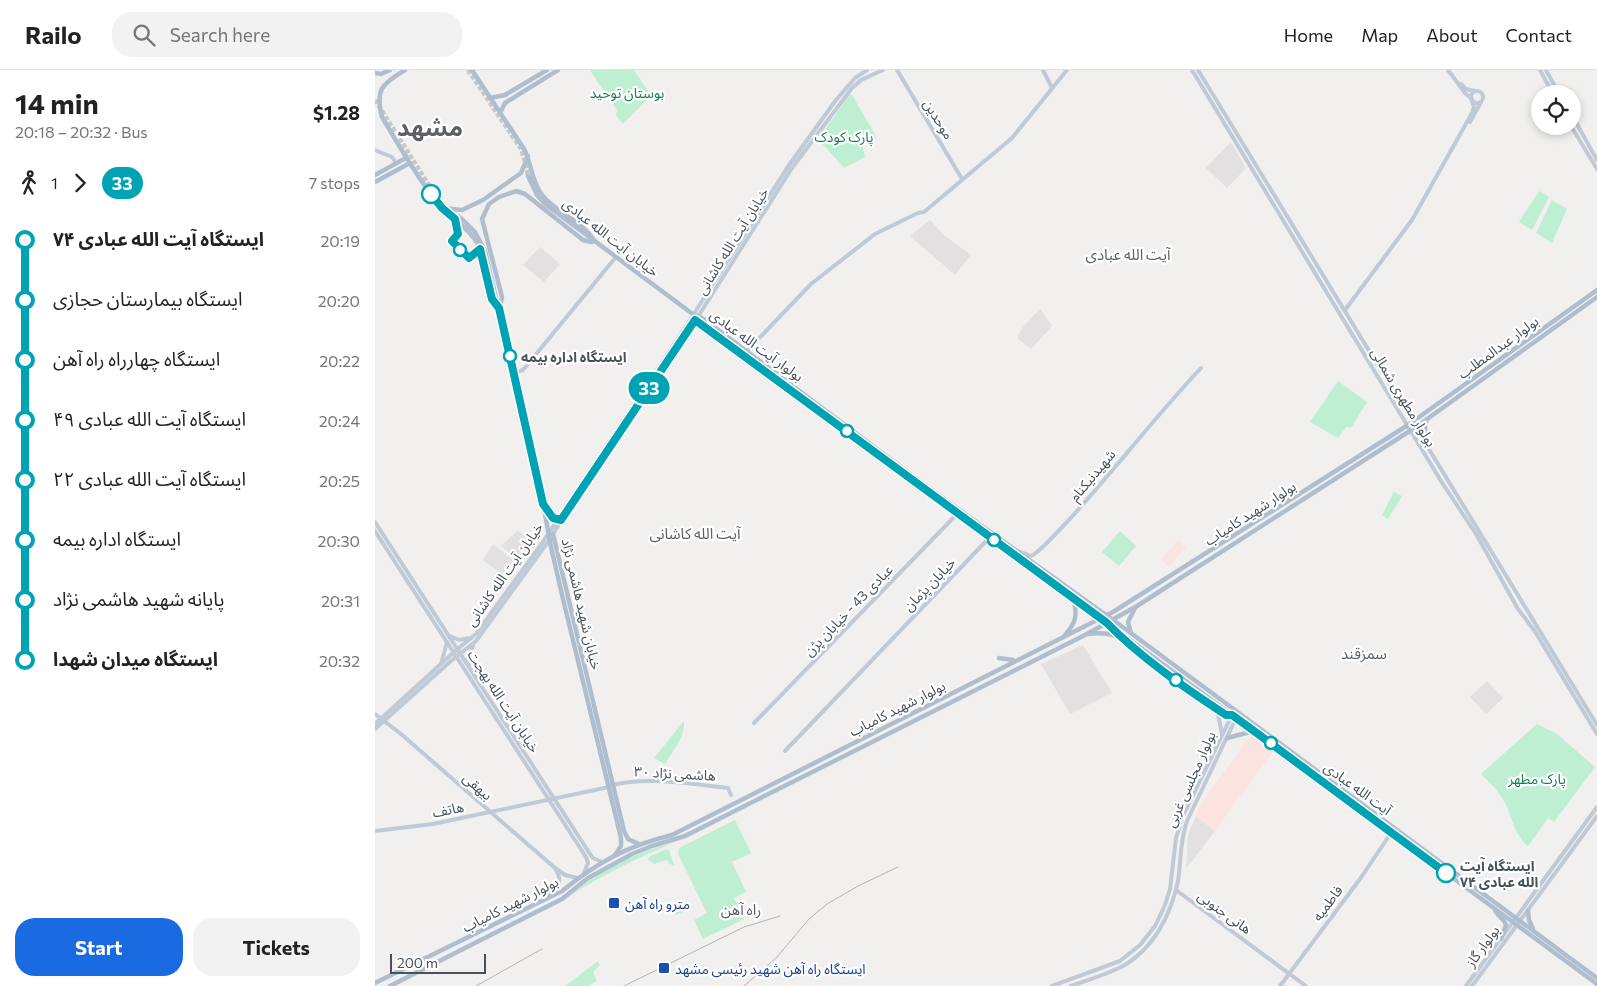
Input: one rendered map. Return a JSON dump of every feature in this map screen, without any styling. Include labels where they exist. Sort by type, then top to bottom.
[{"type":"main road","points":[[375,73],[381,74],[390,70]]},
{"type":"main road","points":[[383,117],[378,104],[377,97],[379,91],[405,70]]},
{"type":"main road","points":[[442,208],[461,210],[483,200],[521,173],[528,156],[472,70]]},
{"type":"main road","points":[[490,98],[499,98],[547,70]]},
{"type":"main road","points":[[500,113],[505,102],[558,70]]},
{"type":"main road","points":[[791,166],[840,94],[858,75],[867,70]]},
{"type":"main road","points":[[791,166],[852,88],[861,80],[883,70]]},
{"type":"main road","name":"موحدین","points":[[897,70],[962,179]]},
{"type":"main road","points":[[1043,70],[1052,88]]},
{"type":"main road","points":[[746,352],[811,284],[875,234],[917,213],[924,212],[1012,138],[1067,70]]},
{"type":"main road","name":"بولوار مطهری شمالی","points":[[1192,70],[1372,366],[1411,424]]},
{"type":"main road","name":"بولوار مطهری شمالی","points":[[1198,70],[1377,363],[1441,481],[1476,534],[1518,609],[1534,630],[1597,734]]},
{"type":"main road","points":[[1540,70],[1548,85]]},
{"type":"main road","points":[[1546,70],[1554,85]]},
{"type":"main road","points":[[1345,310],[1413,220],[1483,98],[1483,94],[1464,87],[1449,71]]},
{"type":"main road","points":[[1449,71],[1472,100],[1476,103],[1481,102]]},
{"type":"main road","points":[[1456,145],[1473,110],[1472,94],[1475,92]]},
{"type":"main road","points":[[375,106],[406,156],[442,208],[472,236],[479,247],[492,299],[499,308]]},
{"type":"main road","points":[[1581,131],[1597,160]]},
{"type":"main road","points":[[1576,135],[1597,169]]},
{"type":"main road","points":[[375,150],[392,157],[396,163]]},
{"type":"main road","points":[[375,176],[406,156]]},
{"type":"main road","name":"خیابان آیت الله عبادی","points":[[528,156],[534,182],[545,198],[589,231],[597,243]]},
{"type":"main road","points":[[375,182],[411,163]]},
{"type":"main road","name":"خیابان آیت الله کاشانی","points":[[375,724],[383,720],[476,634],[558,523],[571,500],[696,317],[791,166]]},
{"type":"main road","name":"خیابان آیت الله عبادی","points":[[528,176],[533,189],[545,204],[696,317]]},
{"type":"main road","points":[[499,308],[502,297],[482,219],[489,204],[499,197],[510,192],[522,192],[583,240],[597,243]]},
{"type":"main road","points":[[462,219],[483,244],[543,504],[558,523]]},
{"type":"main road","points":[[514,373],[523,370],[615,257]]},
{"type":"main road","points":[[1320,279],[1324,276]]},
{"type":"main road","name":"بولوار عبدالمطلب","points":[[1411,424],[1597,290]]},
{"type":"main road","name":"بولوار عبدالمطلب","points":[[1414,429],[1597,297]]},
{"type":"main road","name":"بولوار آیت الله عبادی","points":[[696,317],[1016,550],[1073,598],[1109,621],[1141,653],[1217,709],[1226,715],[1232,715]]},
{"type":"main road","name":"بولوار آیت الله عبادی","points":[[696,317],[990,537],[1030,563],[1103,617]]},
{"type":"main road","points":[[1372,366],[1377,363]]},
{"type":"main road","name":"شهیدنیکنام","points":[[1030,563],[1087,500],[1145,429],[1201,368]]},
{"type":"main road","points":[[1425,442],[1427,419]]},
{"type":"main road","name":"بولوار شهید کامیاب","points":[[375,983],[562,891],[584,873],[615,855],[639,844],[672,835],[1014,660],[1103,617],[1199,559],[1411,424]]},
{"type":"main road","name":"بولوار مطهری شمالی","points":[[1414,429],[1425,442],[1597,725]]},
{"type":"main road","name":"بولوار شهید کامیاب","points":[[390,986],[561,899],[588,878],[632,854],[685,836],[1085,635],[1137,606],[1414,429]]},
{"type":"main road","points":[[1361,456],[1364,460]]},
{"type":"main road","name":"خیابان آیت الله کاشانی","points":[[558,523],[571,500]]},
{"type":"main road","name":"خیابان شهید هاشمی نژاد","points":[[543,504],[611,786]]},
{"type":"main road","name":"عبادی 43 - خیابان پژن","points":[[754,723],[958,513]]},
{"type":"main road","name":"خیابان آیت الله بهجت","points":[[375,522],[450,636],[457,653],[551,798],[593,858],[602,862]]},
{"type":"main road","name":"خیابان آیت الله بهجت","points":[[375,531],[447,642],[472,672],[551,798],[586,857],[588,863],[584,873]]},
{"type":"main road","points":[[550,539],[551,533]]},
{"type":"main road","name":"خیابان پژمان","points":[[785,751],[990,537]]},
{"type":"main road","name":"خیابان آیت الله کاشانی","points":[[375,729],[440,665],[476,641],[550,539]]},
{"type":"main road","name":"خیابان شهید هاشمی نژاد","points":[[550,539],[624,837]]},
{"type":"main road","points":[[545,546],[547,544],[551,547]]},
{"type":"main road","points":[[1016,550],[1031,556],[1045,545]]},
{"type":"main road","points":[[1062,638],[1075,621],[1077,613],[1073,598]]},
{"type":"main road","points":[[1133,636],[1128,622],[1137,606]]},
{"type":"main road","name":"آیت الله عبادی","points":[[1109,621],[1133,636],[1237,712],[1597,984]]},
{"type":"main road","name":"آیت الله عبادی","points":[[1109,621],[1135,644],[1494,909],[1535,933],[1597,978]]},
{"type":"main road","points":[[450,636],[459,640],[467,639],[476,634]]},
{"type":"main road","points":[[1085,635],[1111,634],[1135,644]]},
{"type":"main road","points":[[472,672],[468,657],[476,641]]},
{"type":"main road","points":[[440,665],[445,654],[447,642]]},
{"type":"main road","points":[[999,658],[1014,660]]},
{"type":"main road","points":[[1217,709],[1222,734]]},
{"type":"main road","points":[[1232,715],[1237,712]]},
{"type":"main road","name":"بولوار مجلسی غربی","points":[[1071,986],[1112,972],[1136,957],[1160,930],[1176,890],[1184,831],[1237,719],[1237,712]]},
{"type":"main road","name":"بیهقی","points":[[375,714],[401,734],[555,868],[565,875],[577,878]]},
{"type":"main road","name":"بولوار مجلسی غربی","points":[[1052,986],[1120,961],[1140,945],[1155,926],[1170,889],[1176,838],[1180,824],[1232,715]]},
{"type":"main road","points":[[885,727],[889,734]]},
{"type":"main road","points":[[1227,738],[1254,731]]},
{"type":"main road","name":"هاشمی نژاد ۳۰","points":[[611,786],[630,781],[669,781],[728,788],[731,795]]},
{"type":"main road","name":"هاتف","points":[[375,831],[433,824],[611,786]]},
{"type":"main road","points":[[1517,922],[1597,807]]},
{"type":"main road","points":[[1517,922],[1528,911],[1597,816]]},
{"type":"main road","name":"فاطمیه","points":[[1280,986],[1391,833]]},
{"type":"main road","points":[[615,855],[624,837],[639,844]]},
{"type":"main road","points":[[541,901],[559,884],[560,876],[555,868]]},
{"type":"main road","name":"هانی جنوبی","points":[[1176,890],[1306,986]]},
{"type":"main road","points":[[1494,909],[1506,924],[1501,939]]},
{"type":"main road","points":[[1528,911],[1529,920],[1535,933]]},
{"type":"main road","name":"بولوار گاز","points":[[1466,986],[1501,939],[1517,922]]},
{"type":"main road","name":"بولوار گاز","points":[[1472,986],[1517,922]]},
{"type":"main road","points":[[476,934],[479,941]]},
{"type":"shaded area","points":[[1231,142],[1246,168],[1227,188],[1206,168]]},
{"type":"shaded area","points":[[930,220],[944,235],[971,255],[955,275],[910,236]]},
{"type":"shaded area","points":[[540,247],[560,264],[544,282],[523,265]]},
{"type":"shaded area","points":[[1040,309],[1052,326],[1031,349],[1017,338],[1023,327]]},
{"type":"shaded area","points":[[518,530],[534,543],[521,563],[501,546]]},
{"type":"shaded area","points":[[1178,540],[1186,547],[1169,567],[1161,560]]},
{"type":"shaded area","points":[[493,544],[518,564],[506,578],[483,560]]},
{"type":"shaded area","points":[[1083,645],[1112,693],[1070,714],[1041,664]]},
{"type":"shaded area","points":[[1487,681],[1503,698],[1486,714],[1470,697]]},
{"type":"shaded area","points":[[1251,735],[1273,751],[1215,831],[1196,816],[1201,804]]},
{"type":"shaded area","points":[[1196,816],[1215,831],[1186,869],[1188,835]]},
{"type":"green space","name":"بوستان توحید","points":[[590,70],[634,70],[651,96],[623,124],[616,115],[617,111],[614,106]]},
{"type":"green space","name":"پارک کودک","points":[[850,95],[852,95],[877,138],[862,145],[865,157],[844,168],[818,139]]},
{"type":"green space","points":[[1539,191],[1549,197],[1532,230],[1519,222]]},
{"type":"green space","points":[[1552,200],[1567,209],[1552,243],[1536,233]]},
{"type":"green space","points":[[1338,381],[1367,402],[1351,428],[1346,427],[1338,438],[1310,422]]},
{"type":"green space","points":[[1394,492],[1402,496],[1388,519],[1382,515]]},
{"type":"green space","points":[[1120,531],[1136,546],[1119,566],[1102,552]]},
{"type":"green space","points":[[684,721],[681,738],[665,764],[654,758]]},
{"type":"green space","name":"پارک مطهر","points":[[1537,724],[1557,734],[1595,767],[1554,822],[1548,818],[1528,846],[1519,836],[1500,795],[1481,774]]},
{"type":"green space","points":[[735,820],[751,853],[732,862],[746,892],[734,898],[744,919],[703,939],[694,920],[707,913],[678,854],[679,848]]},
{"type":"green space","points":[[676,842],[622,866],[571,895],[607,869],[634,856]]},
{"type":"green space","points":[[667,849],[674,865],[669,864],[667,860],[654,864],[648,860],[649,857]]},
{"type":"green space","points":[[689,903],[693,907],[676,915],[673,910]]},
{"type":"green space","points":[[598,961],[600,965],[593,972],[597,981],[588,986],[565,986]]},
{"type":"tunnel","points":[[468,70],[521,149],[528,176]]},
{"type":"tunnel","points":[[375,100],[434,193],[444,205],[462,219]]},
{"type":"railway","points":[[744,986],[777,957],[809,919],[827,904],[858,886],[898,867]]},
{"type":"railway","points":[[624,986],[744,927],[780,916]]},
{"type":"railway","points":[[476,986],[542,949]]},
{"type":"bus line","name":"33","points":[[431,194],[442,208],[455,219],[458,234],[452,241],[469,258],[480,249],[492,299],[499,308],[543,504],[553,518],[561,520],[695,320],[1107,623],[1176,680],[1226,715],[1232,715],[1446,873]]},
{"type":"place","name":"ایستگاه اداره بیمه","points":[[510,356]]},
{"type":"place","name":"ایستگاه آیت الله عبادی ۷۴","points":[[1446,873]]},
{"type":"place","name":"مترو راه آهن","points":[[614,903]]},
{"type":"place","name":"ایستگاه راه آهن شهید رئیسی مشهد","points":[[664,968]]},
{"type":"district","name":"مشهد","points":[[430,126]]},
{"type":"district","name":"آیت الله عبادی","points":[[1128,254]]},
{"type":"district","name":"آیت الله کاشانی","points":[[695,533]]},
{"type":"district","name":"سمزقند","points":[[1364,653]]},
{"type":"district","name":"راه آهن","points":[[741,909]]}]
